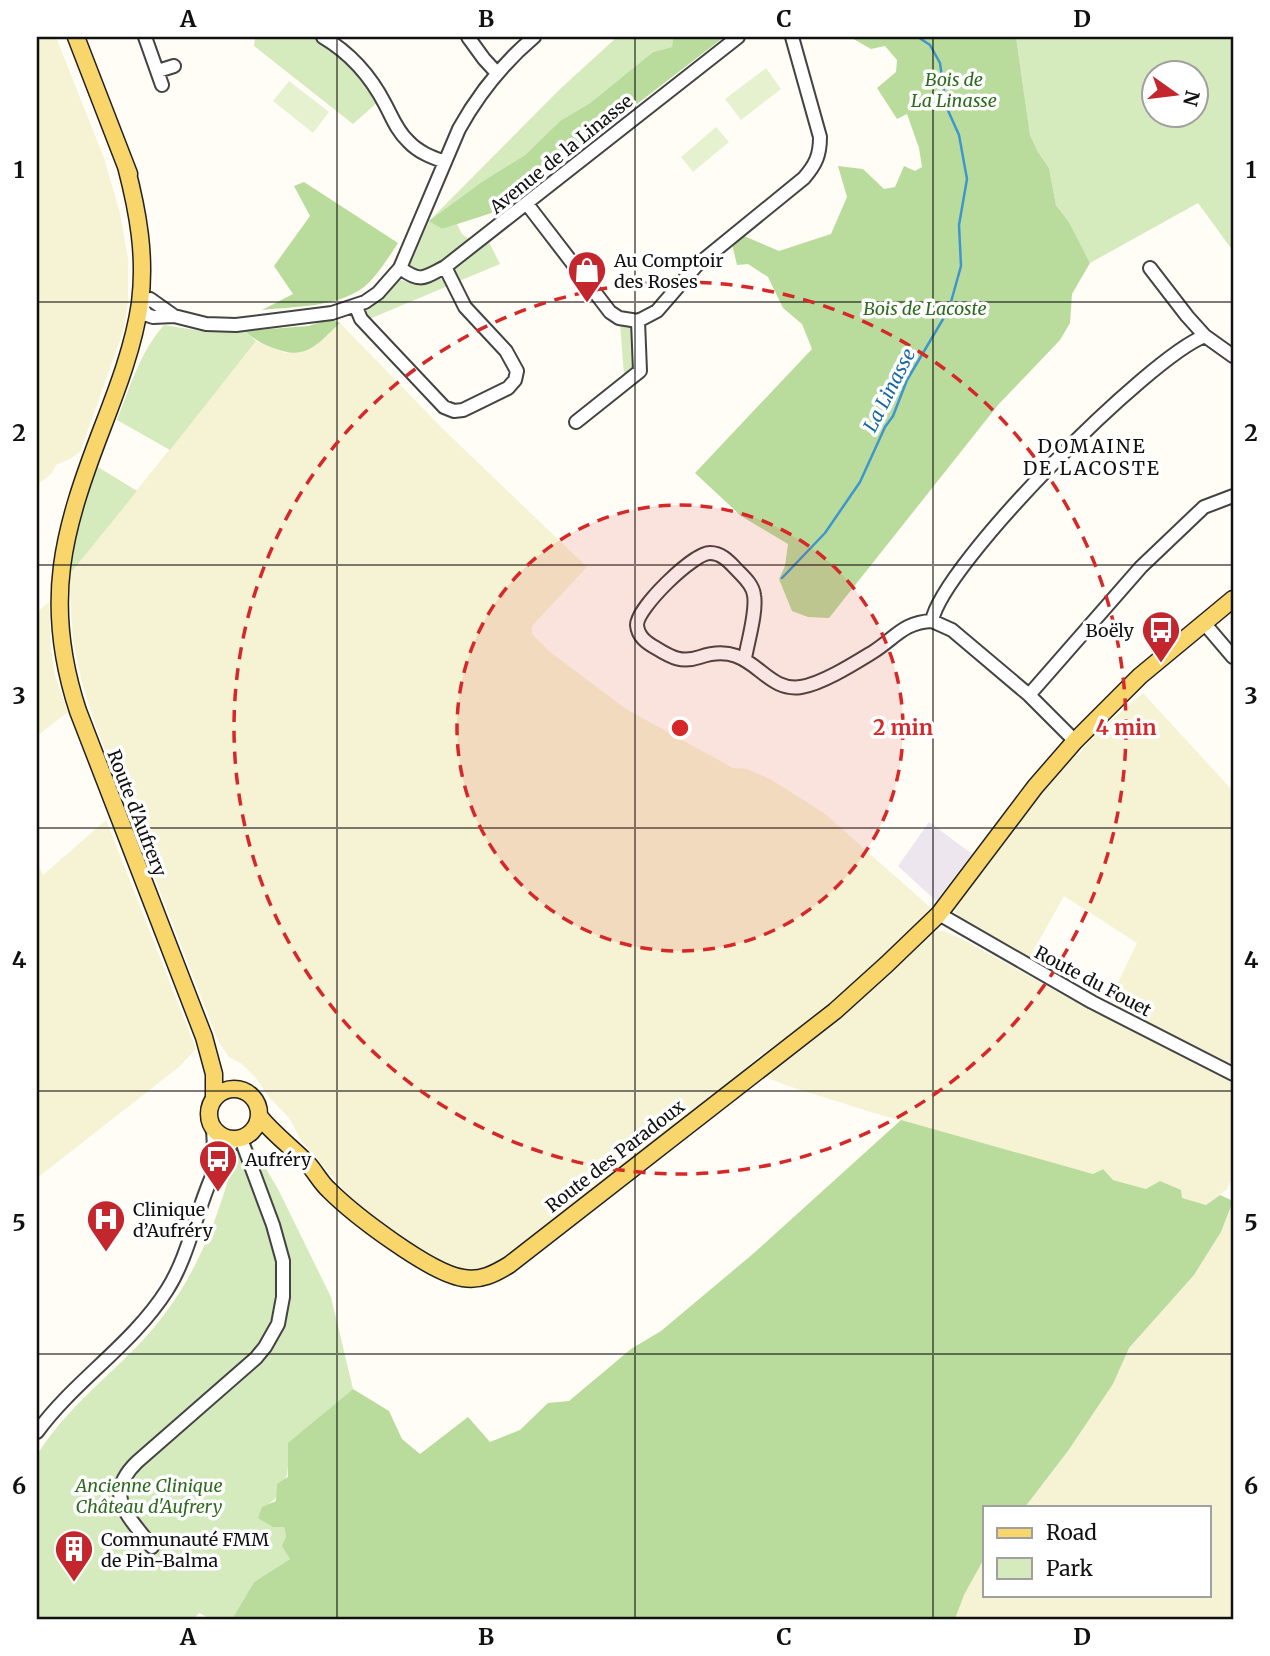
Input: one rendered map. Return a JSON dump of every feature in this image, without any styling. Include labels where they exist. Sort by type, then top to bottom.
[{"type":"main road","name":"Route d'Aufrery","points":[[76,37],[126,166],[140,230],[146,307],[72,514],[61,563],[59,597],[62,651],[78,711],[204,1037],[214,1074],[214,1098]]},
{"type":"main road","name":"Route des Paradoux","points":[[260,1116],[279,1138],[301,1157],[337,1199],[401,1246],[451,1275],[484,1278],[509,1265],[835,1011],[887,964],[939,914],[1035,787],[1075,741],[1123,691],[1233,599]]},
{"type":"main road","name":"Route d'Aufrery","points":[[204,1037],[236,1089]]},
{"type":"main road","points":[[241,1138],[257,1124],[260,1116],[256,1101],[251,1095],[236,1089],[220,1093],[214,1098],[209,1113],[213,1129],[219,1135],[241,1138],[269,1141],[301,1157]]},
{"type":"street","points":[[145,37],[162,85]]},
{"type":"street","points":[[323,37],[339,47],[362,69],[405,139],[424,153],[445,162]]},
{"type":"street","points":[[468,37],[496,72]]},
{"type":"street","points":[[146,307],[206,324],[236,325],[332,313],[356,307],[379,293],[400,268],[470,109],[496,72],[534,37]]},
{"type":"street","name":"Avenue de la Linasse","points":[[400,268],[416,278],[423,278],[445,267],[738,37]]},
{"type":"street","points":[[527,204],[610,312],[618,318],[638,321],[657,311],[696,266],[804,178],[815,166],[820,154],[820,137],[792,37]]},
{"type":"street","points":[[158,72],[174,66]]},
{"type":"street","points":[[356,307],[361,319],[444,407],[454,411],[463,410],[509,388],[517,371],[506,352],[465,307],[445,267]]},
{"type":"street","points":[[1150,268],[1187,316],[1205,335],[1233,356]]},
{"type":"street","points":[[576,422],[640,371],[638,321]]},
{"type":"street","points":[[932,621],[934,609],[965,563],[1013,507],[1076,441],[1119,398],[1205,335]]},
{"type":"street","points":[[1029,695],[1150,559],[1204,507],[1233,496]]},
{"type":"street","points":[[745,658],[754,594],[748,582],[722,556],[708,553],[695,558],[640,613],[637,627],[643,640],[672,658],[690,660],[711,653],[745,658],[756,669],[787,686],[806,686],[873,652],[907,625],[932,621],[953,630],[1029,695],[1075,741]]},
{"type":"street","points":[[1204,623],[1233,657]]},
{"type":"street","name":"Route du Fouet","points":[[939,914],[1092,1002],[1233,1074]]},
{"type":"street","points":[[208,1189],[214,1148],[213,1129]]},
{"type":"street","points":[[37,1432],[153,1310],[179,1269],[190,1245],[208,1189],[224,1152],[241,1138],[273,1225],[283,1261],[280,1317],[273,1334],[256,1358],[137,1462],[121,1482],[121,1504],[152,1547]]},
{"type":"shaded area","points":[[37,37],[56,37],[104,158],[120,213],[128,259],[128,302],[124,329],[80,452],[56,465],[52,473],[37,485]]},
{"type":"shaded area","points":[[340,323],[443,429],[587,567],[532,626],[532,634],[550,652],[626,709],[733,768],[747,769],[770,779],[824,813],[931,908],[912,931],[865,976],[822,1012],[758,1057],[504,1261],[491,1268],[465,1273],[440,1264],[357,1205],[300,1139],[290,1119],[268,1096],[256,1078],[242,1064],[229,1057],[219,1043],[95,724],[81,679],[73,640],[69,575],[256,341],[285,353],[313,348]]},
{"type":"shaded area","points":[[49,602],[55,676],[68,712],[37,736],[37,612]]},
{"type":"shaded area","points":[[1143,693],[1233,791],[1233,1065],[1108,1003],[1137,943],[1064,896],[1029,959],[958,918],[955,911],[958,900],[1030,802],[1072,756],[1079,754],[1094,735]]},
{"type":"shaded area","points":[[106,820],[196,1049],[179,1067],[37,1178],[37,861],[43,875]]},
{"type":"shaded area","points":[[929,822],[972,854],[936,901],[898,866]]},
{"type":"shaded area","points":[[934,931],[944,931],[964,940],[1233,1083],[1233,1176],[1227,1189],[1206,1205],[1113,1180],[1103,1169],[1094,1174],[1050,1163],[874,1113],[764,1076],[870,990]]},
{"type":"shaded area","points":[[1233,1201],[1233,1619],[955,1619],[964,1595],[983,1561],[983,1596],[1210,1596],[1210,1506],[1026,1506],[1068,1451],[1113,1384],[1129,1348],[1194,1275],[1221,1232]]},
{"type":"green space","points":[[255,37],[313,37],[344,59],[378,102],[353,124],[254,46]]},
{"type":"green space","points":[[617,37],[673,37],[672,47],[653,52],[590,103],[560,121],[525,155],[483,181],[430,221],[442,229],[457,224],[462,234],[472,241],[423,274],[412,271],[410,265],[429,221],[559,90]]},
{"type":"green space","points":[[673,37],[724,37],[537,181],[510,207],[442,229],[429,221],[483,181],[525,155],[560,121],[590,103],[653,52],[672,47]]},
{"type":"green space","name":"Bois de Lacoste","points":[[850,37],[1016,37],[1030,135],[1049,168],[1056,205],[1069,222],[1090,263],[1072,294],[1070,323],[1060,340],[998,405],[829,618],[808,617],[792,611],[779,579],[785,566],[788,544],[741,516],[695,473],[812,349],[802,324],[783,308],[768,277],[748,264],[737,265],[732,244],[744,236],[779,251],[831,234],[847,197],[838,166],[863,169],[884,189],[895,187],[904,166],[915,171],[922,167],[919,148],[907,114],[897,119],[877,88],[896,72],[897,60],[885,46],[871,49]]},
{"type":"green space","points":[[1016,37],[1233,37],[1233,251],[1198,203],[1090,263],[1069,222],[1056,205],[1049,168],[1030,135]]},
{"type":"green space","points":[[766,68],[781,89],[741,120],[725,99]]},
{"type":"green space","points":[[289,81],[329,112],[313,133],[273,101]]},
{"type":"green space","points":[[716,127],[729,142],[693,172],[681,157]]},
{"type":"green space","points":[[304,182],[398,243],[374,277],[353,294],[315,305],[262,310],[293,294],[274,266],[310,216],[294,186]]},
{"type":"green space","points":[[489,242],[500,264],[457,282],[455,268]]},
{"type":"green space","points":[[435,278],[445,280],[448,286],[367,320],[365,310],[386,296],[400,280],[421,283]]},
{"type":"green space","points":[[331,319],[340,323],[317,344],[303,352],[285,352],[273,348],[245,331],[308,326]]},
{"type":"green space","points":[[620,324],[635,327],[638,370],[624,375]]},
{"type":"green space","points":[[164,325],[208,332],[245,331],[256,341],[170,450],[117,420],[142,358]]},
{"type":"green space","points":[[98,467],[137,491],[69,575],[75,533]]},
{"type":"green space","points":[[901,1120],[1093,1174],[1103,1169],[1113,1180],[1146,1189],[1160,1181],[1181,1190],[1182,1198],[1206,1205],[1220,1195],[1233,1201],[1221,1232],[1194,1275],[1129,1348],[1113,1384],[1068,1451],[1026,1506],[983,1506],[983,1561],[964,1595],[955,1619],[232,1619],[254,1582],[290,1559],[282,1546],[286,1537],[284,1527],[273,1527],[258,1518],[262,1507],[276,1501],[277,1484],[288,1477],[288,1443],[353,1389],[389,1411],[402,1439],[420,1454],[468,1417],[490,1442],[520,1430],[548,1403],[569,1401],[631,1349],[661,1331],[754,1253]]},
{"type":"green space","name":"Ancienne Clinique Château d'Aufrery","points":[[252,1145],[278,1189],[331,1297],[353,1389],[289,1443],[283,1489],[262,1508],[259,1518],[284,1527],[290,1559],[254,1582],[232,1619],[211,1619],[199,1613],[194,1619],[37,1619],[37,1455],[60,1424],[142,1341],[176,1298],[212,1228],[236,1151]]},
{"type":"waterway","name":"La Linasse","points":[[782,578],[825,533],[860,482],[885,427],[893,416],[907,380],[949,309],[961,266],[959,225],[967,179],[959,135],[946,106],[940,63],[930,45],[918,37]]},
{"type":"waterway","points":[[943,83],[970,83]]},
{"type":"place","name":"Au Comptoir des Roses","points":[[587,304]]},
{"type":"place","name":"Boëly","points":[[1161,664]]},
{"type":"place","name":"Aufréry","points":[[218,1193]]},
{"type":"place","name":"Clinique d’Aufréry","points":[[106,1253]]},
{"type":"place","name":"Communauté FMM de Pin-Balma","points":[[74,1583]]},
{"type":"district","name":"DOMAINE DE LACOSTE","points":[[1092,457]]},
{"type":"park label","name":"Bois de La Linasse","points":[[954,89]]}]
